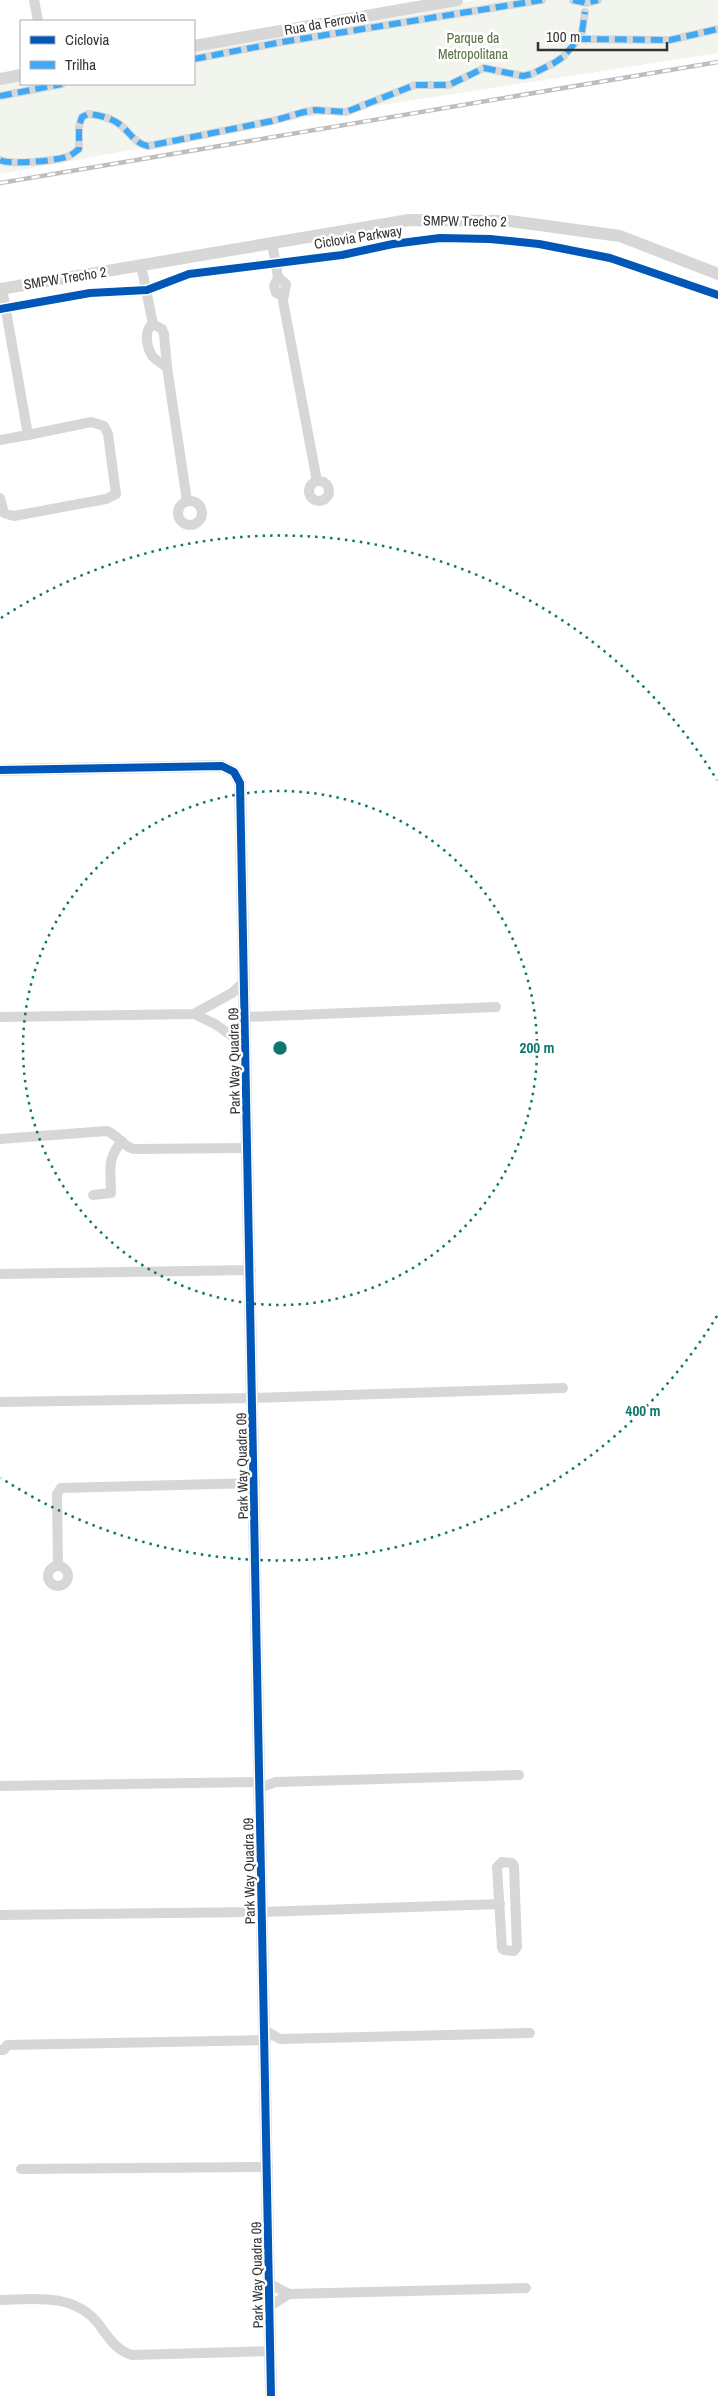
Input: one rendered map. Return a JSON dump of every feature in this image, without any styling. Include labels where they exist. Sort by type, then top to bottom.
[{"type":"street","points":[[34,0],[38,20]]},
{"type":"street","name":"Rua da Ferrovia","points":[[195,46],[421,3],[457,0]]},
{"type":"street","points":[[195,59],[292,40],[542,0]]},
{"type":"street","points":[[573,0],[586,3],[598,0]]},
{"type":"street","points":[[582,32],[584,12]]},
{"type":"street","points":[[0,160],[10,162],[35,161],[66,157],[73,154],[79,149],[79,126],[82,117],[88,114],[113,121],[136,141],[148,146],[272,121],[315,110],[346,112],[415,85],[449,85],[484,68],[523,76],[532,74],[563,57],[576,42],[582,39],[670,40],[718,29]]},
{"type":"street","points":[[0,79],[20,75]]},
{"type":"street","points":[[0,96],[57,85]]},
{"type":"street","name":"SMPW Trecho 2","points":[[1,288],[409,220],[510,221],[620,236],[718,274]]},
{"type":"street","points":[[272,243],[278,277],[286,284],[286,291],[283,296],[317,481]]},
{"type":"street","points":[[141,265],[153,324],[162,329],[164,334],[166,366],[187,501]]},
{"type":"street","points":[[1,288],[28,435]]},
{"type":"street","points":[[153,324],[147,329],[146,336],[150,353],[166,366]]},
{"type":"street","points":[[0,440],[92,422],[99,423],[104,426],[108,434],[116,494],[106,499],[14,516],[4,513],[0,498]]},
{"type":"street","name":"Park Way Quadra 09","points":[[0,770],[222,766],[234,772],[240,782],[251,1270],[259,1782],[266,2040],[271,2396]]},
{"type":"street","points":[[194,1014],[216,1003],[239,988],[245,981]]},
{"type":"street","points":[[216,1003],[216,1024]]},
{"type":"street","points":[[245,1017],[496,1007]]},
{"type":"street","points":[[0,1017],[194,1014],[216,1024],[246,1046]]},
{"type":"street","points":[[0,1139],[107,1131],[129,1148],[144,1150],[248,1148]]},
{"type":"street","points":[[92,1195],[111,1193],[110,1159],[112,1153],[122,1141]]},
{"type":"street","points":[[0,1274],[251,1270]]},
{"type":"street","points":[[0,1402],[253,1398],[563,1388]]},
{"type":"street","points":[[58,1566],[57,1494],[61,1488],[255,1483]]},
{"type":"street","points":[[0,1786],[276,1782],[519,1775]]},
{"type":"street","points":[[502,1862],[512,1862],[514,1866],[517,1947],[515,1950],[504,1950],[502,1948],[500,1904],[498,1865],[502,1862]]},
{"type":"street","points":[[0,1915],[262,1912],[500,1904]]},
{"type":"street","points":[[2,2045],[530,2033]]},
{"type":"street","points":[[266,2040],[280,2039]]},
{"type":"street","points":[[21,2169],[268,2167]]},
{"type":"street","points":[[270,2284],[289,2294],[526,2288]]},
{"type":"street","points":[[270,2306],[289,2294]]},
{"type":"street","points":[[0,2300],[44,2298],[68,2302],[78,2306],[95,2320],[116,2346],[132,2355],[271,2351]]},
{"type":"green space","name":"Parque da Metropolitana","points":[[477,0],[718,0],[718,53],[336,112],[0,174],[0,84],[20,80],[20,85],[195,85],[195,49],[315,26]]},
{"type":"railway","points":[[0,183],[718,62]]},
{"type":"marked path","points":[[195,59],[282,42],[542,0]]},
{"type":"marked path","points":[[573,0],[586,3],[598,0]]},
{"type":"marked path","points":[[582,32],[585,12]]},
{"type":"marked path","points":[[0,160],[32,162],[70,156],[79,149],[79,126],[82,117],[88,114],[105,117],[116,122],[136,140],[148,146],[272,121],[315,110],[346,112],[415,85],[449,85],[484,68],[523,76],[532,74],[563,57],[576,42],[582,39],[670,40],[718,29]]},
{"type":"marked path","points":[[0,96],[57,85]]},
{"type":"cycle path","name":"Ciclovia Parkway","points":[[0,309],[90,293],[147,290],[189,274],[342,255],[393,244],[440,238],[490,239],[539,244],[610,258],[718,295]]},
{"type":"cycle path","points":[[0,770],[222,766],[234,772],[240,783],[271,2396]]}]
